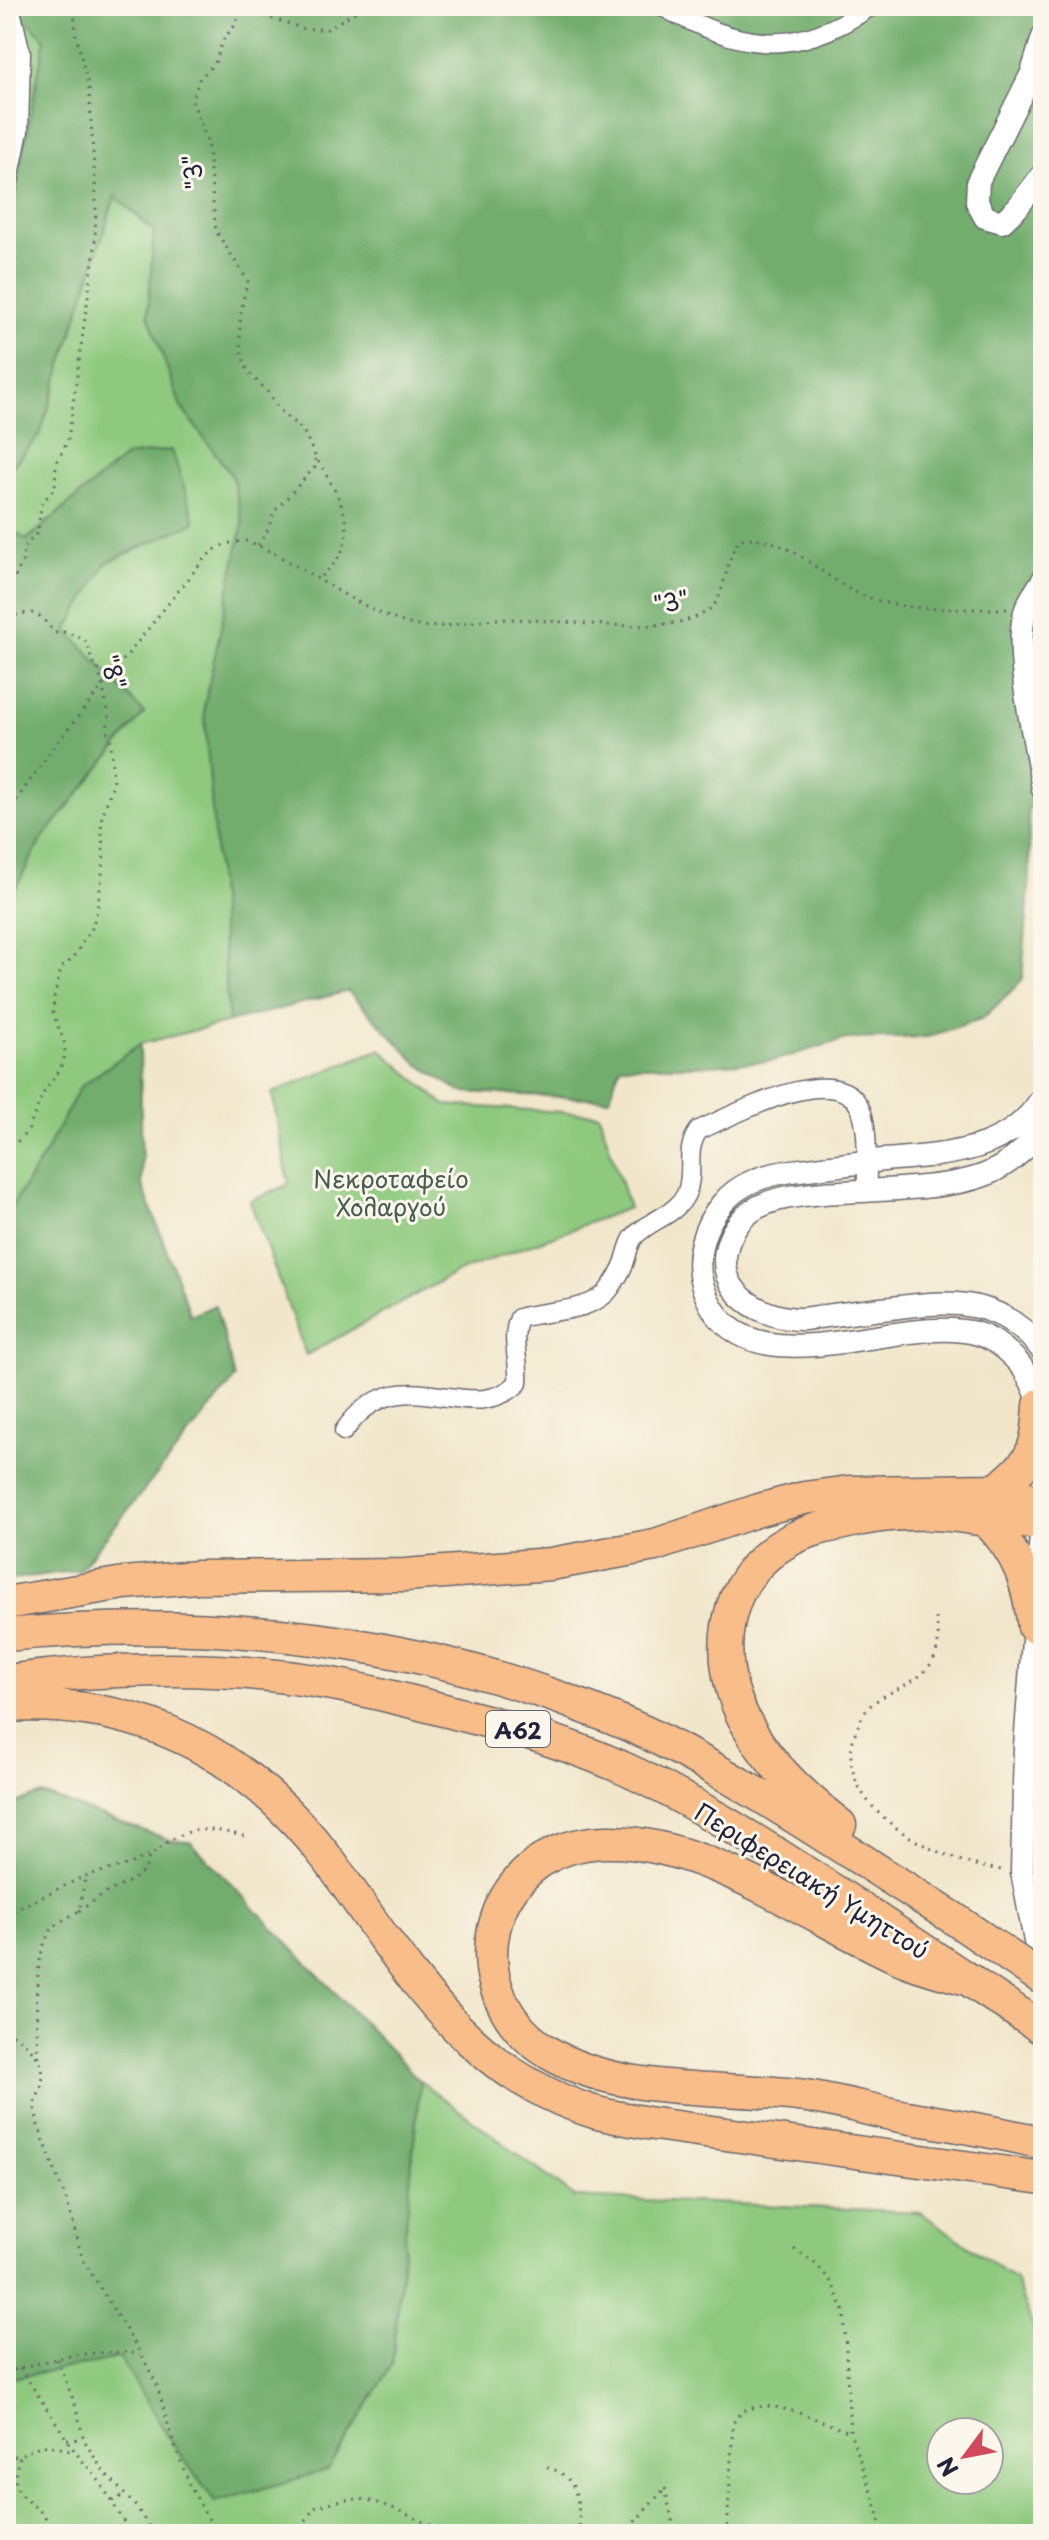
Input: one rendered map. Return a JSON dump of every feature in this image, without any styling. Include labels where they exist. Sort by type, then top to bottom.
[{"type":"highway","points":[[997,1490],[1027,1464],[1039,1433],[1042,1412]]},
{"type":"highway","points":[[6,1603],[124,1583],[197,1577],[405,1575],[551,1564],[655,1545],[804,1498],[849,1492],[997,1490],[1043,1504]]},
{"type":"highway","points":[[950,1916],[898,1868],[823,1811],[768,1757],[735,1701],[727,1671],[725,1640],[732,1608],[743,1583],[761,1562],[792,1540],[824,1528],[893,1516],[963,1517],[988,1522],[1042,1520]]},
{"type":"highway","points":[[988,1522],[1006,1541],[1019,1563],[1031,1600],[1034,1627]]},
{"type":"highway","name":"Περιφερειακή Υμηττού","points":[[6,1635],[177,1629],[305,1636],[372,1646],[512,1681],[586,1708],[667,1743],[821,1831],[1043,1979]]},
{"type":"highway","name":"Περιφερειακή Υμηττού","points":[[6,1681],[45,1675],[119,1672],[258,1675],[323,1682],[374,1692],[509,1725],[637,1775],[702,1809],[786,1858],[1043,2029]]},
{"type":"highway","points":[[6,1706],[72,1706],[113,1713],[153,1724],[226,1760],[295,1820],[439,2011],[475,2045],[510,2071],[552,2095],[594,2112],[647,2123],[1043,2178]]},
{"type":"highway","points":[[970,1980],[900,1958],[709,1863],[646,1846],[608,1842],[578,1844],[549,1854],[529,1869],[505,1897],[495,1922],[490,1949],[495,1985],[514,2022],[529,2039],[555,2057],[580,2068],[609,2077],[658,2084],[808,2097],[1043,2143]]},
{"type":"highway","points":[[1008,2135],[1025,2130],[1043,2118]]},
{"type":"highway","points":[[1002,2174],[1043,2200]]},
{"type":"street","points":[[6,195],[19,131],[21,79],[21,53],[10,6]]},
{"type":"street","points":[[661,6],[698,26],[748,42],[782,44],[820,34],[871,6]]},
{"type":"street","points":[[1043,37],[1032,73],[978,181],[977,202],[985,217],[1002,222],[1043,174]]},
{"type":"street","points":[[1043,580],[1026,609],[1021,630],[1022,661],[1043,789]]},
{"type":"street","points":[[344,1431],[357,1412],[377,1398],[394,1393],[490,1399],[507,1394],[518,1383],[519,1367],[513,1333],[519,1318],[540,1311],[568,1311],[608,1292],[623,1266],[633,1238],[673,1210],[686,1195],[690,1175],[690,1141],[699,1130],[800,1088],[827,1086],[843,1090],[858,1104],[864,1121],[867,1190]]},
{"type":"street","points":[[1042,1412],[1032,1383],[1018,1362],[1000,1345],[977,1334],[953,1330],[922,1331],[782,1347],[759,1343],[740,1335],[723,1321],[708,1301],[701,1280],[700,1259],[704,1236],[713,1214],[745,1184],[767,1175],[967,1151],[995,1141],[1016,1128],[1043,1096]]},
{"type":"street","points":[[1043,1127],[1018,1155],[986,1175],[793,1197],[755,1209],[739,1222],[725,1252],[731,1284],[755,1308],[770,1316],[787,1319],[952,1302],[995,1312],[1014,1323],[1043,1351]]},
{"type":"street","points":[[1043,1504],[1025,1746],[1022,1872],[1043,1985]]},
{"type":"path","name":"\"8\"","points":[[6,1153],[28,1131],[42,1095],[60,1070],[65,1056],[64,1041],[53,1014],[57,980],[61,968],[72,959],[92,928],[97,911],[104,861],[101,820],[113,784],[104,687],[98,668],[91,659],[88,644],[82,638],[64,632],[55,633],[39,613],[12,616],[7,611],[8,592],[22,562],[24,547],[38,532],[41,505],[55,487],[56,464],[68,440],[95,247],[96,199],[89,89],[76,35],[74,6]]},
{"type":"path","points":[[217,6],[258,14],[305,29],[327,29],[365,6]]},
{"type":"path","name":"\"3\"","points":[[239,11],[236,24],[223,40],[215,63],[200,78],[192,100],[207,141],[216,231],[248,281],[240,305],[239,335],[249,372],[284,415],[303,430],[343,505],[348,536],[330,569],[319,578]]},
{"type":"path","points":[[258,545],[274,512],[315,467],[315,456]]},
{"type":"path","name":"\"3\"","points":[[6,822],[13,805],[53,748],[212,549],[228,542],[248,541],[258,545],[384,613],[406,623],[432,628],[499,619],[631,624],[674,623],[700,616],[715,605],[732,549],[740,539],[752,537],[771,542],[803,558],[855,592],[900,606],[1026,609]]},
{"type":"path","points":[[936,1618],[938,1642],[934,1659],[920,1676],[870,1706],[858,1724],[851,1751],[852,1767],[860,1788],[874,1807],[903,1835],[942,1856],[984,1868],[1022,1872]]},
{"type":"path","points":[[6,1914],[85,1876],[130,1864],[193,1830],[216,1830],[245,1836]]},
{"type":"path","points":[[150,1855],[148,1865],[135,1880],[106,1893],[52,1929],[43,1949],[37,2012],[42,2090],[34,2103],[38,2125],[68,2205],[83,2260],[157,2385],[190,2486],[217,2534]]},
{"type":"path","points":[[79,1911],[85,1876]]},
{"type":"path","points":[[6,2029],[25,2042],[38,2057]]},
{"type":"path","points":[[794,2249],[816,2264],[832,2283],[844,2311],[850,2432],[878,2512],[881,2534]]},
{"type":"path","points":[[6,2372],[57,2359],[112,2351],[141,2354]]},
{"type":"path","points":[[57,2359],[75,2404],[84,2440],[101,2468],[138,2509],[153,2534]]},
{"type":"path","points":[[20,2368],[112,2501],[131,2534]]},
{"type":"path","points":[[727,2534],[733,2423],[744,2410],[756,2407],[792,2409],[850,2432]]},
{"type":"path","points":[[67,2439],[84,2440]]},
{"type":"path","points":[[6,2457],[20,2457],[41,2446],[76,2453]]},
{"type":"path","points":[[20,2457],[16,2468],[20,2495],[43,2512],[51,2525],[52,2534]]},
{"type":"path","points":[[547,2467],[561,2471],[575,2488],[580,2534]]},
{"type":"path","points":[[624,2534],[665,2488],[675,2534]]},
{"type":"path","points":[[112,2501],[125,2495]]},
{"type":"path","points":[[297,2534],[314,2508],[347,2498],[368,2498],[439,2531],[459,2534]]},
{"type":"green space","points":[[6,6],[13,6],[45,39],[6,241]]},
{"type":"green space","points":[[13,6],[1043,6],[1043,800],[1028,808],[1030,875],[1022,981],[983,1018],[927,1037],[846,1039],[772,1061],[693,1066],[620,1066],[609,1099],[461,1092],[418,1064],[348,991],[229,1022],[204,707],[243,524],[232,476],[181,407],[148,314],[154,231],[115,196],[40,435],[6,473],[6,241],[45,39]]},
{"type":"green space","points":[[115,195],[154,231],[148,314],[181,407],[232,476],[243,524],[204,708],[229,1022],[140,1044],[80,1087],[43,1157],[6,1215],[6,906],[41,840],[144,713],[67,630],[106,563],[195,522],[171,450],[126,456],[26,540],[6,526],[6,473],[40,435]]},
{"type":"green space","points":[[172,450],[195,522],[106,563],[67,630],[144,713],[41,840],[6,906],[6,526],[27,540],[126,456]]},
{"type":"green space","points":[[140,1044],[142,1184],[191,1316],[215,1305],[235,1378],[79,1570],[6,1580],[6,1215],[43,1157],[80,1087]]},
{"type":"green space","name":"Νεκροταφείο Χολαργού","points":[[380,1049],[445,1105],[599,1114],[629,1208],[455,1273],[306,1355],[250,1201],[289,1184],[272,1093]]},
{"type":"green space","points":[[42,1794],[170,1840],[190,1841],[420,2081],[392,2365],[328,2470],[215,2502],[172,2443],[120,2358],[6,2379],[6,1806]]},
{"type":"green space","points":[[420,2081],[575,2197],[920,2212],[1015,2279],[1043,2354],[1043,2534],[6,2534],[6,2379],[120,2357],[172,2443],[215,2502],[392,2365]]}]
